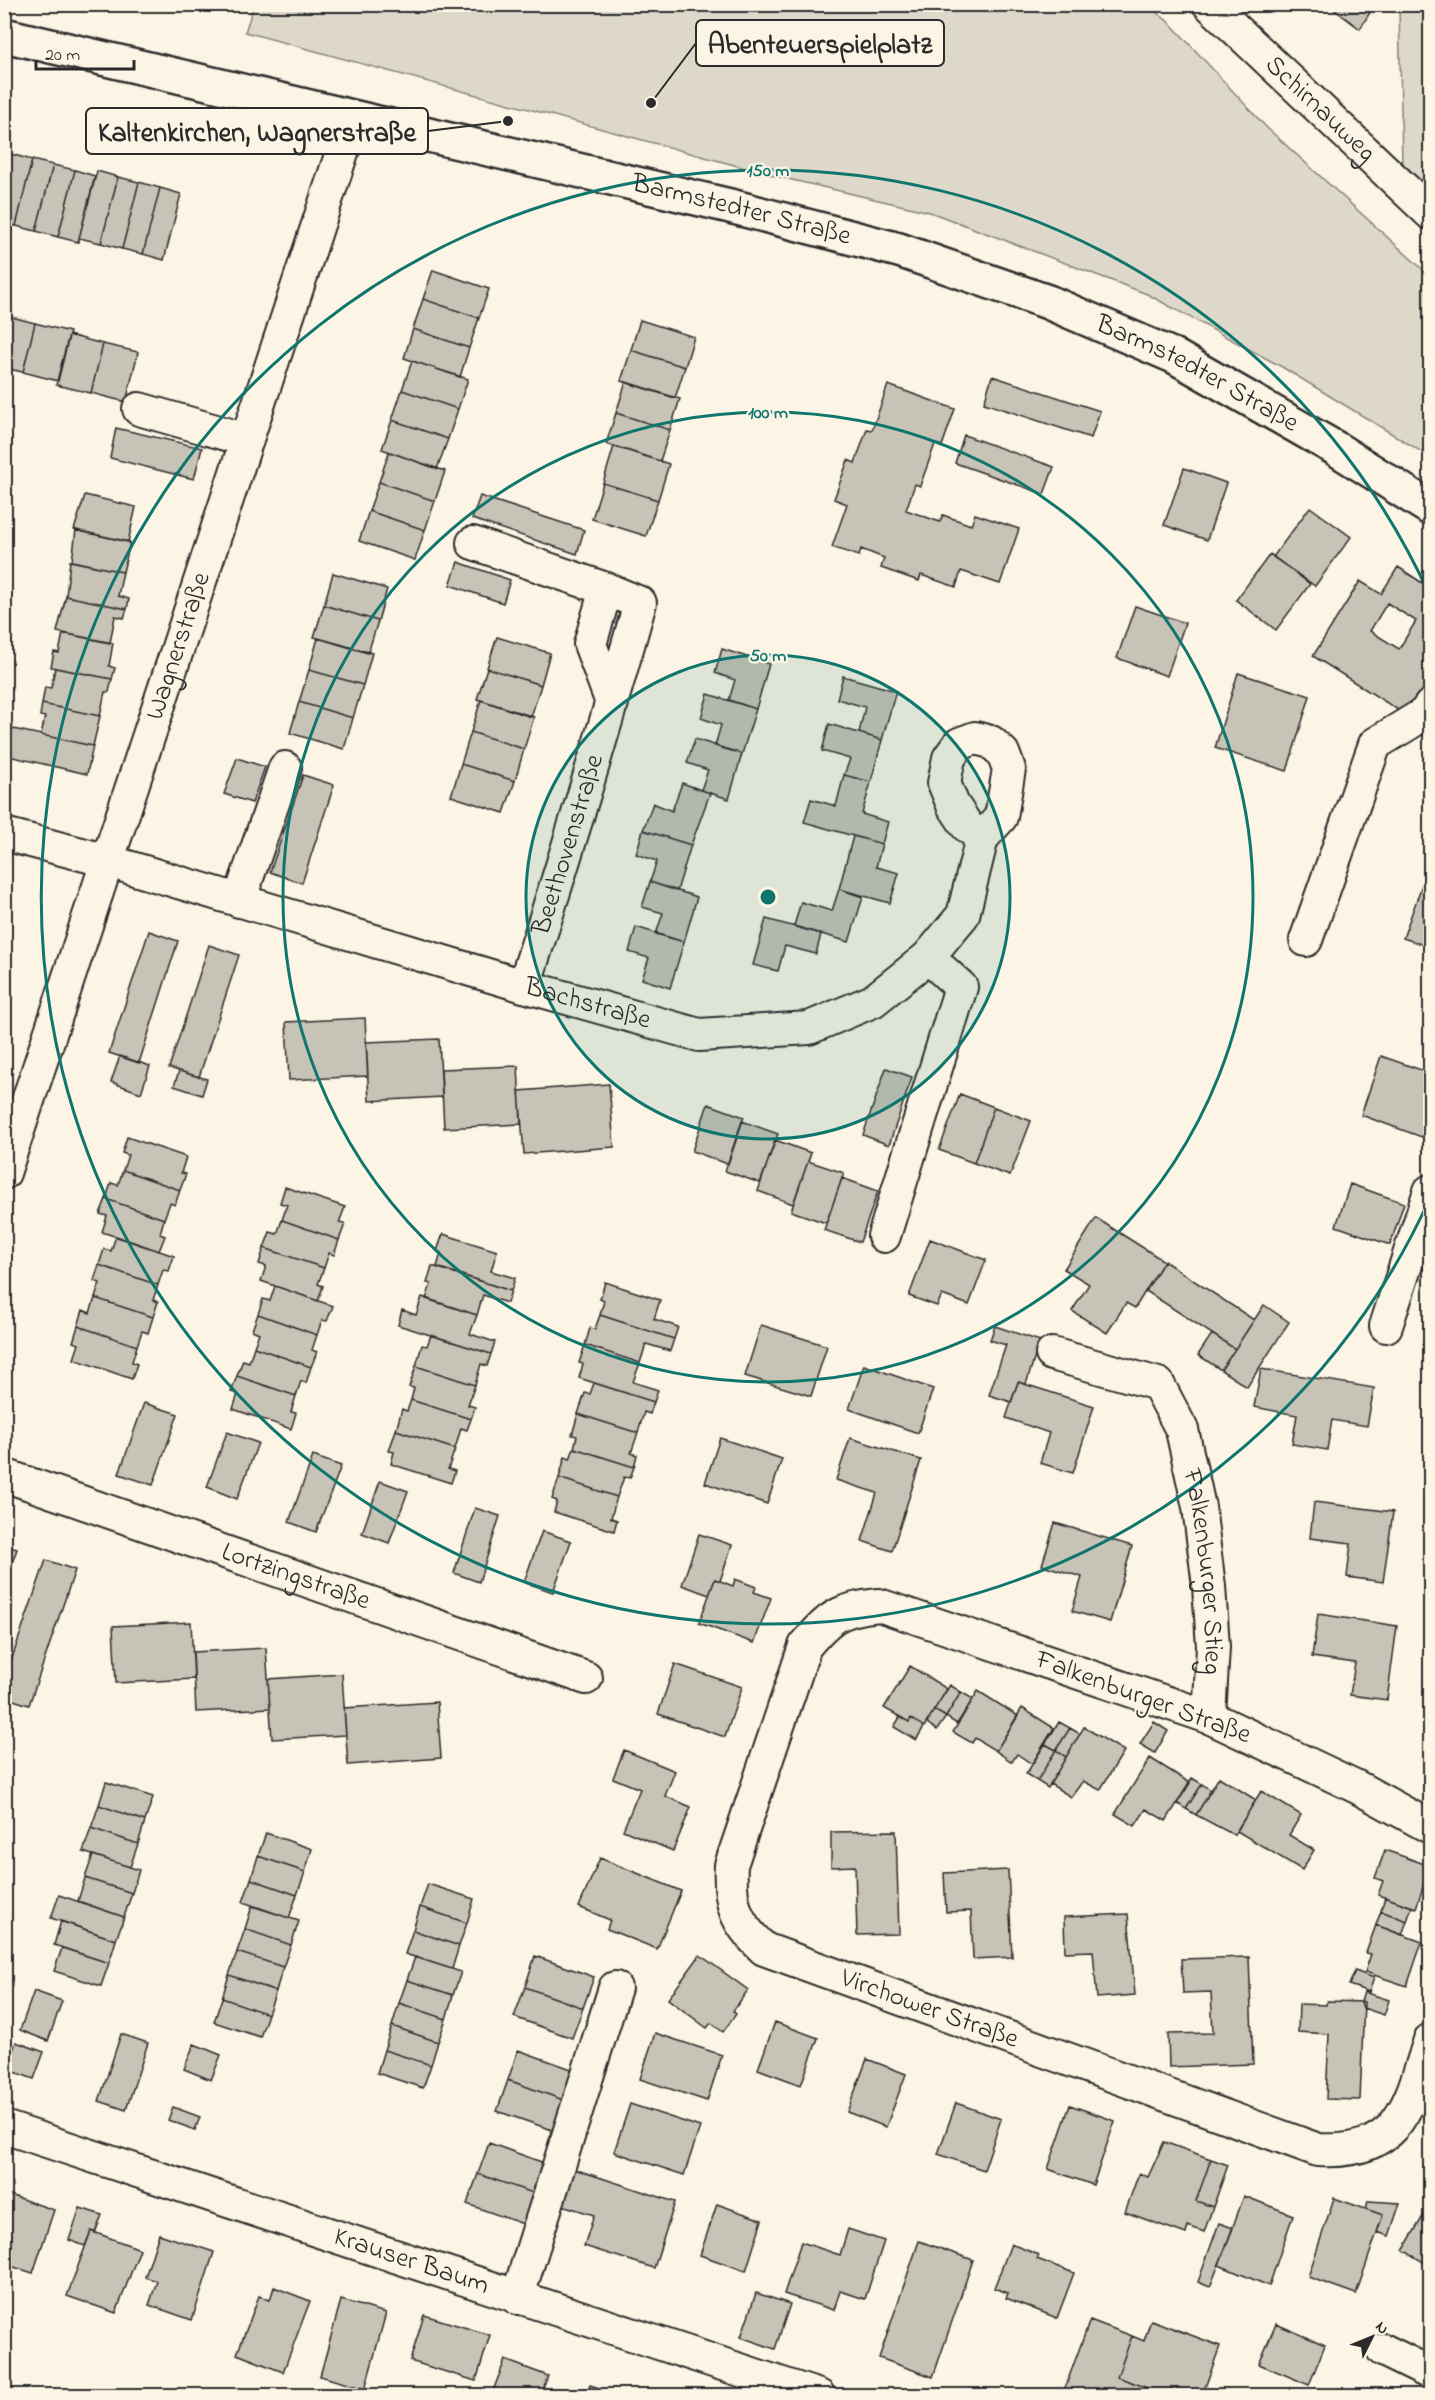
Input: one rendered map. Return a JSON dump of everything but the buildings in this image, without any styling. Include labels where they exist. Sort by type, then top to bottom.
[{"type":"main road","name":"Barmstedter Straße","points":[[4,35],[544,162],[899,250],[1048,302],[1205,372],[1431,508]]},
{"type":"street","name":"Schirnauweg","points":[[1209,4],[1431,213]]},
{"type":"street","name":"Wagnerstraße","points":[[6,1165],[353,118]]},
{"type":"street","points":[[139,409],[247,440]]},
{"type":"street","name":"Beethovenstraße","points":[[473,543],[640,603],[612,703],[524,986]]},
{"type":"street","points":[[1306,940],[1376,744],[1424,714],[1431,706]]},
{"type":"street","points":[[239,901],[285,768]]},
{"type":"street","name":"Bachstraße","points":[[4,834],[108,861],[524,986],[699,1035],[809,1028],[873,1001],[928,957],[963,915],[982,838]]},
{"type":"street","points":[[884,1236],[961,987],[928,957]]},
{"type":"street","points":[[1386,1326],[1431,1191]]},
{"type":"street","name":"Falkenburger Stieg","points":[[1052,1354],[1158,1384],[1182,1430],[1199,1507],[1209,1586],[1213,1647],[1209,1716]]},
{"type":"street","name":"Lortzingstraße","points":[[4,1475],[586,1678]]},
{"type":"street","name":"Falkenburger Straße","points":[[879,1605],[1209,1716],[1357,1787],[1431,1827]]},
{"type":"street","name":"Virchower Straße","points":[[879,1605],[850,1608],[823,1624],[805,1647],[731,1865],[730,1888],[736,1914],[747,1933],[764,1949],[1318,2150],[1341,2151],[1363,2146],[1384,2135],[1400,2121],[1411,2099],[1431,2040]]},
{"type":"street","points":[[518,2298],[615,1988]]},
{"type":"street","name":"Krauser Baum","points":[[4,2127],[819,2396]]},
{"type":"street","points":[[1383,2350],[1431,2373]]},
{"type":"shaded area","points":[[254,5],[1147,5],[1170,23],[1265,126],[1430,276],[1430,457],[1282,367],[1147,294],[930,212],[771,175],[245,32]]},
{"type":"shaded area","points":[[1399,5],[1430,5],[1430,193],[1402,166]]},
{"type":"place","name":"Abenteuerspielplatz","points":[[651,103]]},
{"type":"place","name":"Kaltenkirchen, Wagnerstraße","points":[[508,121]]}]
